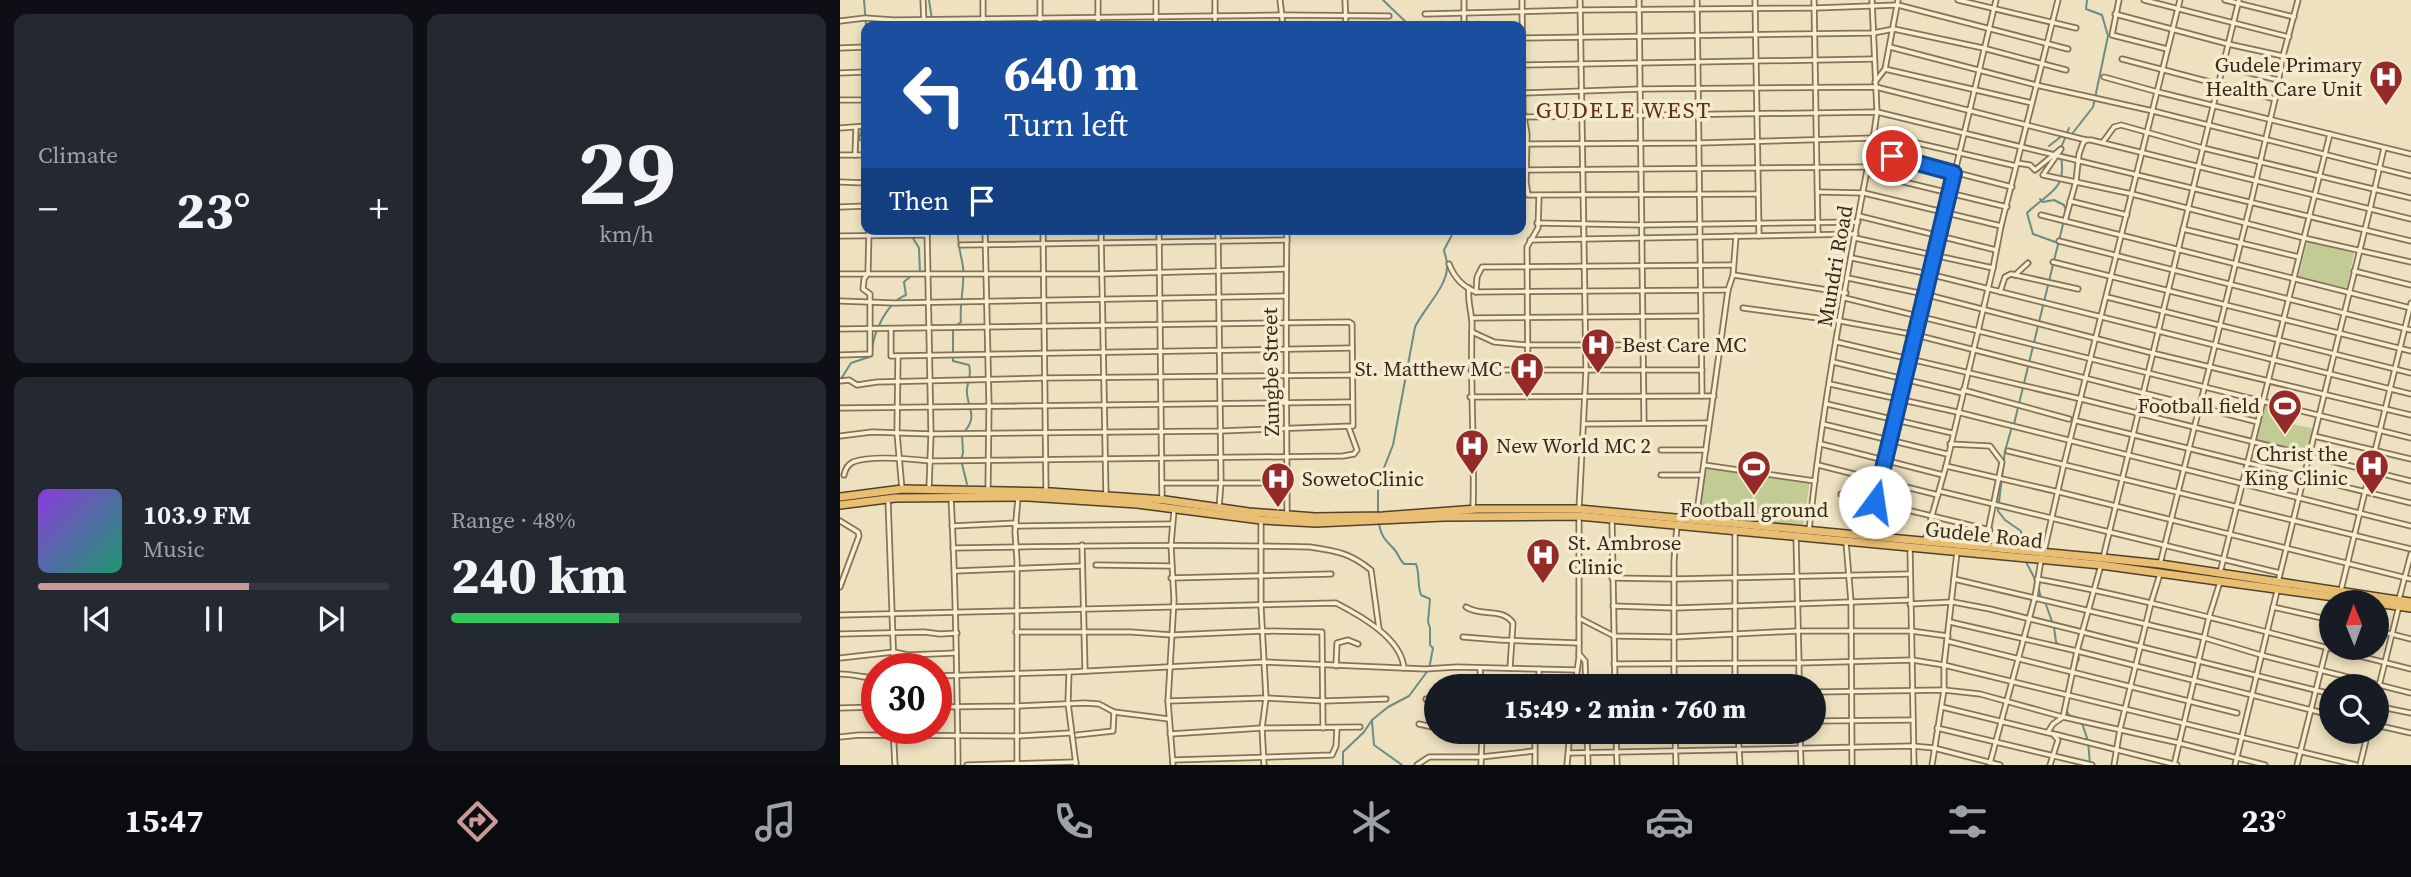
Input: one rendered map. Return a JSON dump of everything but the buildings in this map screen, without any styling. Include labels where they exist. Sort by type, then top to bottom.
[{"type":"highway","points":[[840,496],[902,489],[1046,492],[1161,500],[1287,515],[1366,519]]},
{"type":"highway","points":[[840,505],[888,498],[1018,497],[1107,501],[1261,520],[1316,523],[1383,518]]},
{"type":"highway","name":"Gudele Road","points":[[1383,518],[1473,509],[1696,519],[1846,540],[1910,545],[1985,546],[2043,555]]},
{"type":"highway","name":"Gudele Road","points":[[1383,518],[1579,513],[1612,519],[1735,530],[1925,540],[1958,546],[2278,581],[2319,592]]},
{"type":"highway","name":"Gudele Road","points":[[2389,603],[2411,601]]},
{"type":"highway","name":"Gudele Road","points":[[2389,602],[2411,608]]},
{"type":"street","points":[[923,0],[925,19]]},
{"type":"street","points":[[983,0],[983,18]]},
{"type":"street","points":[[1040,0],[1040,18]]},
{"type":"street","points":[[1098,0],[1098,21]]},
{"type":"street","points":[[1156,0],[1156,21]]},
{"type":"street","points":[[1214,0],[1215,21]]},
{"type":"street","points":[[1280,0],[1283,21]]},
{"type":"street","points":[[1345,0],[1346,21]]},
{"type":"street","points":[[1464,0],[1464,21]]},
{"type":"street","points":[[1522,0],[1522,21]]},
{"type":"street","points":[[1576,674],[1579,654],[1579,513],[1586,371],[1580,0]]},
{"type":"street","points":[[1639,0],[1644,423]]},
{"type":"street","points":[[1697,0],[1702,396]]},
{"type":"street","points":[[1755,0],[1759,236]]},
{"type":"street","points":[[1814,0],[1818,234]]},
{"type":"street","name":"Mundri Road","points":[[1809,533],[1833,362],[1877,112],[1872,0]]},
{"type":"street","points":[[1958,0],[2076,28]]},
{"type":"street","points":[[1866,536],[1996,0]]},
{"type":"street","points":[[1925,540],[2057,0]]},
{"type":"street","points":[[2119,0],[2112,36],[2167,49]]},
{"type":"street","points":[[2144,0],[2289,37]]},
{"type":"street","points":[[1990,764],[2035,597],[2064,464],[2180,0]]},
{"type":"street","points":[[2225,0],[2294,17]]},
{"type":"street","points":[[2114,765],[2120,729],[2193,427],[2231,284],[2298,0]]},
{"type":"street","points":[[1425,14],[1815,8],[1872,6],[1898,2],[2068,49]]},
{"type":"street","points":[[1875,85],[1885,69],[1898,2]]},
{"type":"street","points":[[2050,733],[2053,723],[2063,717],[2238,2]]},
{"type":"street","points":[[2115,14],[2283,56]]},
{"type":"street","points":[[840,21],[865,18],[1389,16]]},
{"type":"street","points":[[1526,38],[1873,33],[1894,29],[1983,48],[2066,70]]},
{"type":"street","points":[[840,47],[861,47]]},
{"type":"street","points":[[1890,47],[2411,176]]},
{"type":"street","points":[[2122,59],[2275,99]]},
{"type":"street","points":[[1526,65],[1874,60]]},
{"type":"street","points":[[2223,66],[2278,80]]},
{"type":"street","points":[[1885,69],[2032,103]]},
{"type":"street","points":[[840,73],[861,72]]},
{"type":"street","points":[[2104,77],[2411,154]]},
{"type":"street","points":[[1526,93],[1875,85],[1968,111],[2411,219]]},
{"type":"street","points":[[840,100],[861,100]]},
{"type":"street","points":[[1526,118],[1877,112],[2411,241]]},
{"type":"street","points":[[2103,142],[2118,125],[2411,198]]},
{"type":"street","points":[[840,128],[861,127],[855,155]]},
{"type":"street","points":[[1941,707],[2175,765],[2329,134]]},
{"type":"street","points":[[1527,144],[1699,143],[1874,136],[2030,165],[2035,170],[2061,149],[2043,175],[2411,262]]},
{"type":"street","points":[[1526,139],[1527,194],[1530,196],[1758,194]]},
{"type":"street","points":[[2066,222],[2081,146],[2086,140]]},
{"type":"street","points":[[2235,765],[2384,148]]},
{"type":"street","points":[[1871,151],[2012,187]]},
{"type":"street","points":[[840,155],[861,155]]},
{"type":"street","points":[[1526,170],[1868,167]]},
{"type":"street","points":[[1867,173],[2007,206]]},
{"type":"street","points":[[840,182],[861,183]]},
{"type":"street","points":[[1817,192],[1864,193],[2001,226]]},
{"type":"street","points":[[1528,396],[1527,247],[1537,230],[1539,196]]},
{"type":"street","points":[[2070,201],[2127,215]]},
{"type":"street","points":[[840,207],[861,206]]},
{"type":"street","points":[[2041,215],[2411,307],[2341,590]]},
{"type":"street","points":[[1537,223],[1641,225],[1859,219],[1996,250]]},
{"type":"street","points":[[2183,229],[2299,257]]},
{"type":"street","points":[[840,236],[869,238],[927,235],[931,407],[929,489]]},
{"type":"street","points":[[986,235],[988,490]]},
{"type":"street","points":[[1043,235],[1046,492]]},
{"type":"street","points":[[1101,235],[1106,495]]},
{"type":"street","points":[[1159,235],[1161,500]]},
{"type":"street","points":[[1218,235],[1222,482],[1219,508]]},
{"type":"street","name":"Zungbe Street","points":[[1287,235],[1287,515]]},
{"type":"street","points":[[1530,240],[1642,236],[1856,236],[1993,268]]},
{"type":"street","points":[[1696,519],[1728,290],[1733,275],[1736,236]]},
{"type":"street","points":[[840,355],[870,354],[870,295],[863,289],[868,273],[869,238]]},
{"type":"street","points":[[961,245],[1287,240]]},
{"type":"street","points":[[2059,241],[2411,330]]},
{"type":"street","points":[[1852,258],[1929,274],[2411,394]]},
{"type":"street","points":[[2053,262],[2411,351]]},
{"type":"street","points":[[2015,275],[2028,263]]},
{"type":"street","points":[[1449,264],[1453,274],[1476,292],[1728,290]]},
{"type":"street","points":[[1476,292],[1476,277],[1480,268],[1732,265]]},
{"type":"street","points":[[840,274],[1101,274],[1286,270]]},
{"type":"street","points":[[2354,271],[2411,285]]},
{"type":"street","points":[[1733,275],[1845,296],[2147,374],[2411,438]]},
{"type":"street","points":[[2000,292],[2006,277],[2015,275],[2078,289]]},
{"type":"street","points":[[1848,278],[1924,294],[2152,353],[2411,415]]},
{"type":"street","points":[[1469,288],[1467,302],[1472,318],[1470,397],[1473,509]]},
{"type":"street","points":[[840,301],[894,303],[1286,296]]},
{"type":"street","points":[[2107,297],[2411,373]]},
{"type":"street","points":[[1743,308],[1840,321],[1916,335],[2258,422]]},
{"type":"street","points":[[1472,318],[1702,316]]},
{"type":"street","points":[[840,329],[1349,322],[1352,324],[1353,375],[1353,426],[1349,428],[931,434],[872,432],[840,436]]},
{"type":"street","points":[[891,330],[891,356],[987,352],[1103,353],[1352,348]]},
{"type":"street","points":[[1472,332],[1494,342],[1527,345],[1702,345]]},
{"type":"street","points":[[1837,342],[2411,481]]},
{"type":"street","points":[[898,356],[897,433],[902,489]]},
{"type":"street","points":[[1833,362],[1963,391],[2069,419]]},
{"type":"street","points":[[1471,370],[1702,370]]},
{"type":"street","points":[[840,381],[849,380],[857,385],[929,380],[1353,375]]},
{"type":"street","points":[[1830,384],[1901,398],[2411,526]]},
{"type":"street","points":[[1470,397],[1714,396]]},
{"type":"street","points":[[840,408],[1353,402]]},
{"type":"street","points":[[1827,404],[1952,433]]},
{"type":"street","points":[[2076,421],[2411,503]]},
{"type":"street","points":[[1585,424],[1709,423]]},
{"type":"street","points":[[1824,424],[1948,454]]},
{"type":"street","points":[[844,475],[849,465],[854,462],[898,459],[988,461],[1343,456],[1354,454],[1357,446],[1349,428]]},
{"type":"street","points":[[2314,435],[2411,459]]},
{"type":"street","points":[[1821,444],[1943,475]]},
{"type":"street","points":[[1950,444],[1990,446],[2002,462],[1985,546]]},
{"type":"street","points":[[1661,450],[1706,450]]},
{"type":"street","points":[[2008,451],[2411,551],[2382,674]]},
{"type":"street","points":[[1704,465],[1815,481]]},
{"type":"street","points":[[1818,465],[1880,482],[2053,518],[2223,561],[2278,581]]},
{"type":"street","points":[[1945,466],[2411,579]]},
{"type":"street","points":[[1661,475],[1702,475]]},
{"type":"street","points":[[1162,483],[1287,483]]},
{"type":"street","points":[[1841,494],[1990,530]]},
{"type":"street","points":[[951,497],[957,611],[955,653],[958,765]]},
{"type":"street","points":[[1017,764],[1015,525],[1018,497]]},
{"type":"street","points":[[888,498],[894,652]]},
{"type":"street","points":[[1175,508],[1170,566],[1173,607],[1168,701],[1173,763],[1333,754],[1337,728]]},
{"type":"street","points":[[1612,519],[1614,674]]},
{"type":"street","points":[[1261,520],[1261,606],[1266,698],[1262,728],[1264,765]]},
{"type":"street","points":[[840,521],[858,532],[859,537],[840,587]]},
{"type":"street","points":[[952,527],[1172,524]]},
{"type":"street","points":[[1674,674],[1677,524]]},
{"type":"street","points":[[1735,530],[1735,674]]},
{"type":"street","points":[[1796,534],[1799,674]]},
{"type":"street","points":[[1846,540],[1851,602],[1852,765]]},
{"type":"street","points":[[1082,545],[1086,671]]},
{"type":"street","points":[[953,548],[1171,545],[1310,547],[1338,551],[1349,554],[1371,570],[1379,631]]},
{"type":"street","points":[[1910,545],[1914,765]]},
{"type":"street","points":[[1932,765],[1944,690],[1944,665],[1958,546]]},
{"type":"street","points":[[1096,565],[1170,566]]},
{"type":"street","points":[[954,571],[1082,566]]},
{"type":"street","points":[[1171,578],[1331,574]]},
{"type":"street","points":[[1612,578],[1910,574]]},
{"type":"street","points":[[1954,579],[2205,638],[2336,674]]},
{"type":"street","points":[[2037,579],[2094,589],[2319,645]]},
{"type":"street","points":[[1613,606],[1675,608],[1851,602],[1953,602],[2082,631],[2319,692]]},
{"type":"street","points":[[840,615],[1336,603],[1365,618],[1379,631],[1403,656],[1404,668]]},
{"type":"street","points":[[1466,607],[1476,612],[1501,614],[1511,619],[1510,668]]},
{"type":"street","points":[[2273,607],[2319,617]]},
{"type":"street","points":[[1579,618],[1614,636],[1675,638],[1797,631],[1911,631],[1948,638],[2072,674],[2237,713]]},
{"type":"street","points":[[1950,622],[2319,712]]},
{"type":"street","points":[[1016,632],[1172,635],[1263,631],[1322,632],[1323,728]]},
{"type":"street","points":[[840,634],[957,633]]},
{"type":"street","points":[[2390,634],[2411,639]]},
{"type":"street","points":[[1463,636],[1579,643]]},
{"type":"street","points":[[1336,666],[1337,642],[1348,639],[1358,644]]},
{"type":"street","points":[[840,658],[894,652],[908,655],[955,653]]},
{"type":"street","points":[[1579,654],[1585,661],[1586,674]]},
{"type":"street","points":[[1614,664],[1912,660],[2012,680],[2358,765],[2364,744]]},
{"type":"street","points":[[2297,765],[2323,660]]},
{"type":"street","points":[[2374,660],[2411,669]]},
{"type":"street","points":[[952,675],[1264,662],[1322,666],[1577,670]]},
{"type":"street","points":[[1480,668],[1480,674]]},
{"type":"street","points":[[1539,669],[1539,674]]},
{"type":"street","points":[[967,765],[1076,764],[1070,733],[1069,672]]},
{"type":"street","points":[[840,674],[861,678]]},
{"type":"street","points":[[2389,688],[2411,693]]},
{"type":"street","points":[[1826,692],[1944,690],[1980,694],[2063,717],[2237,756],[2265,765]]},
{"type":"street","points":[[1168,701],[1266,698],[1323,701],[1386,699]]},
{"type":"street","points":[[952,707],[1099,704],[1114,712],[1169,719]]},
{"type":"street","points":[[840,708],[861,707]]},
{"type":"street","points":[[2389,709],[2411,713]]},
{"type":"street","points":[[1077,735],[1114,730],[1114,712]]},
{"type":"street","points":[[1826,721],[1913,720]]},
{"type":"street","points":[[1419,724],[1424,725]]},
{"type":"street","points":[[1170,734],[1262,728],[1360,727]]},
{"type":"street","points":[[1937,728],[1997,740],[2092,765]]},
{"type":"street","points":[[2389,728],[2411,733]]},
{"type":"street","points":[[952,737],[1070,733]]},
{"type":"street","points":[[2050,733],[2058,740],[2050,765]]},
{"type":"street","points":[[840,737],[861,737]]},
{"type":"street","points":[[894,744],[895,765]]},
{"type":"street","points":[[1482,744],[1482,765]]},
{"type":"street","points":[[1534,744],[1535,765]]},
{"type":"street","points":[[1567,765],[1569,744]]},
{"type":"street","points":[[1588,744],[1588,765]]},
{"type":"street","points":[[1616,744],[1617,765]]},
{"type":"street","points":[[1676,744],[1676,765]]},
{"type":"street","points":[[1739,744],[1740,765]]},
{"type":"street","points":[[1801,744],[1801,765]]},
{"type":"street","points":[[1569,753],[1676,753],[1913,746],[1934,748],[2000,765]]},
{"type":"street","points":[[1417,765],[1429,757],[1481,757],[1534,751]]},
{"type":"street","points":[[1296,757],[1296,765]]},
{"type":"green space","points":[[2307,242],[2354,253],[2347,288],[2298,278]]},
{"type":"green space","name":"Football field","points":[[2266,403],[2296,412],[2293,424],[2314,429],[2308,456],[2256,443]]},
{"type":"green space","name":"Football ground","points":[[1705,467],[1810,481],[1803,527],[1699,512]]},
{"type":"waterway","points":[[864,0],[866,21]]},
{"type":"waterway","points":[[929,0],[932,21]]},
{"type":"waterway","points":[[1383,0],[1405,21]]},
{"type":"waterway","points":[[2072,134],[2093,107],[2108,36],[2102,15],[2086,9],[2087,0]]},
{"type":"waterway","points":[[2061,148],[2069,128]]},
{"type":"waterway","points":[[861,132],[861,141]]},
{"type":"waterway","points":[[2049,146],[2063,135]]},
{"type":"waterway","points":[[2058,243],[2033,234],[2027,213],[2058,184],[2061,177],[2061,157]]},
{"type":"waterway","points":[[2040,199],[2043,202],[2054,200],[2064,205],[2066,211]]},
{"type":"waterway","points":[[2014,424],[2064,220]]},
{"type":"waterway","points":[[911,235],[919,248],[920,273]]},
{"type":"waterway","points":[[955,326],[961,322],[963,281],[958,235]]},
{"type":"waterway","points":[[1378,513],[1378,483],[1393,445],[1415,327],[1446,275],[1444,250],[1452,235]]},
{"type":"waterway","points":[[841,379],[851,363],[872,356],[874,339],[881,321],[892,305],[906,295],[904,282],[911,276]]},
{"type":"waterway","points":[[953,330],[953,361],[969,365],[970,371],[967,395],[971,422],[962,434],[961,460],[967,484]]},
{"type":"waterway","points":[[2011,430],[2005,451],[1998,511],[2005,520],[2021,531],[2024,549]]},
{"type":"waterway","points":[[1871,532],[1887,505],[1892,486]]},
{"type":"waterway","points":[[1343,765],[1343,752],[1364,732],[1372,720],[1388,707],[1409,696],[1429,669],[1433,648],[1430,645],[1428,622],[1430,599],[1421,595],[1416,564],[1402,562],[1384,537],[1379,522]]},
{"type":"waterway","points":[[2026,562],[2036,581]]},
{"type":"waterway","points":[[2038,586],[2041,598]]},
{"type":"waterway","points":[[2045,602],[2059,645]]},
{"type":"waterway","points":[[2075,667],[2079,659],[2077,653]]},
{"type":"waterway","points":[[2066,710],[2069,715],[2081,720],[2088,741],[2090,764]]},
{"type":"waterway","points":[[1372,721],[1374,745],[1402,765]]},
{"type":"place","name":"Gudele Primary Health Care Unit","points":[[2386,107]]},
{"type":"place","name":"Best Care MC","points":[[1598,375]]},
{"type":"place","name":"St. Matthew MC","points":[[1527,399]]},
{"type":"place","name":"Football field","points":[[2285,436]]},
{"type":"place","name":"New World MC 2","points":[[1472,476]]},
{"type":"place","name":"Christ the King Clinic","points":[[2372,496]]},
{"type":"place","name":"Football ground","points":[[1754,497]]},
{"type":"place","name":"SowetoClinic","points":[[1278,509]]},
{"type":"place","name":"St. Ambrose Clinic","points":[[1543,585]]},
{"type":"district","name":"GUDELE WEST","points":[[1624,110]]},
{"type":"route","points":[[1875,502],[1954,173],[1892,156]]}]
